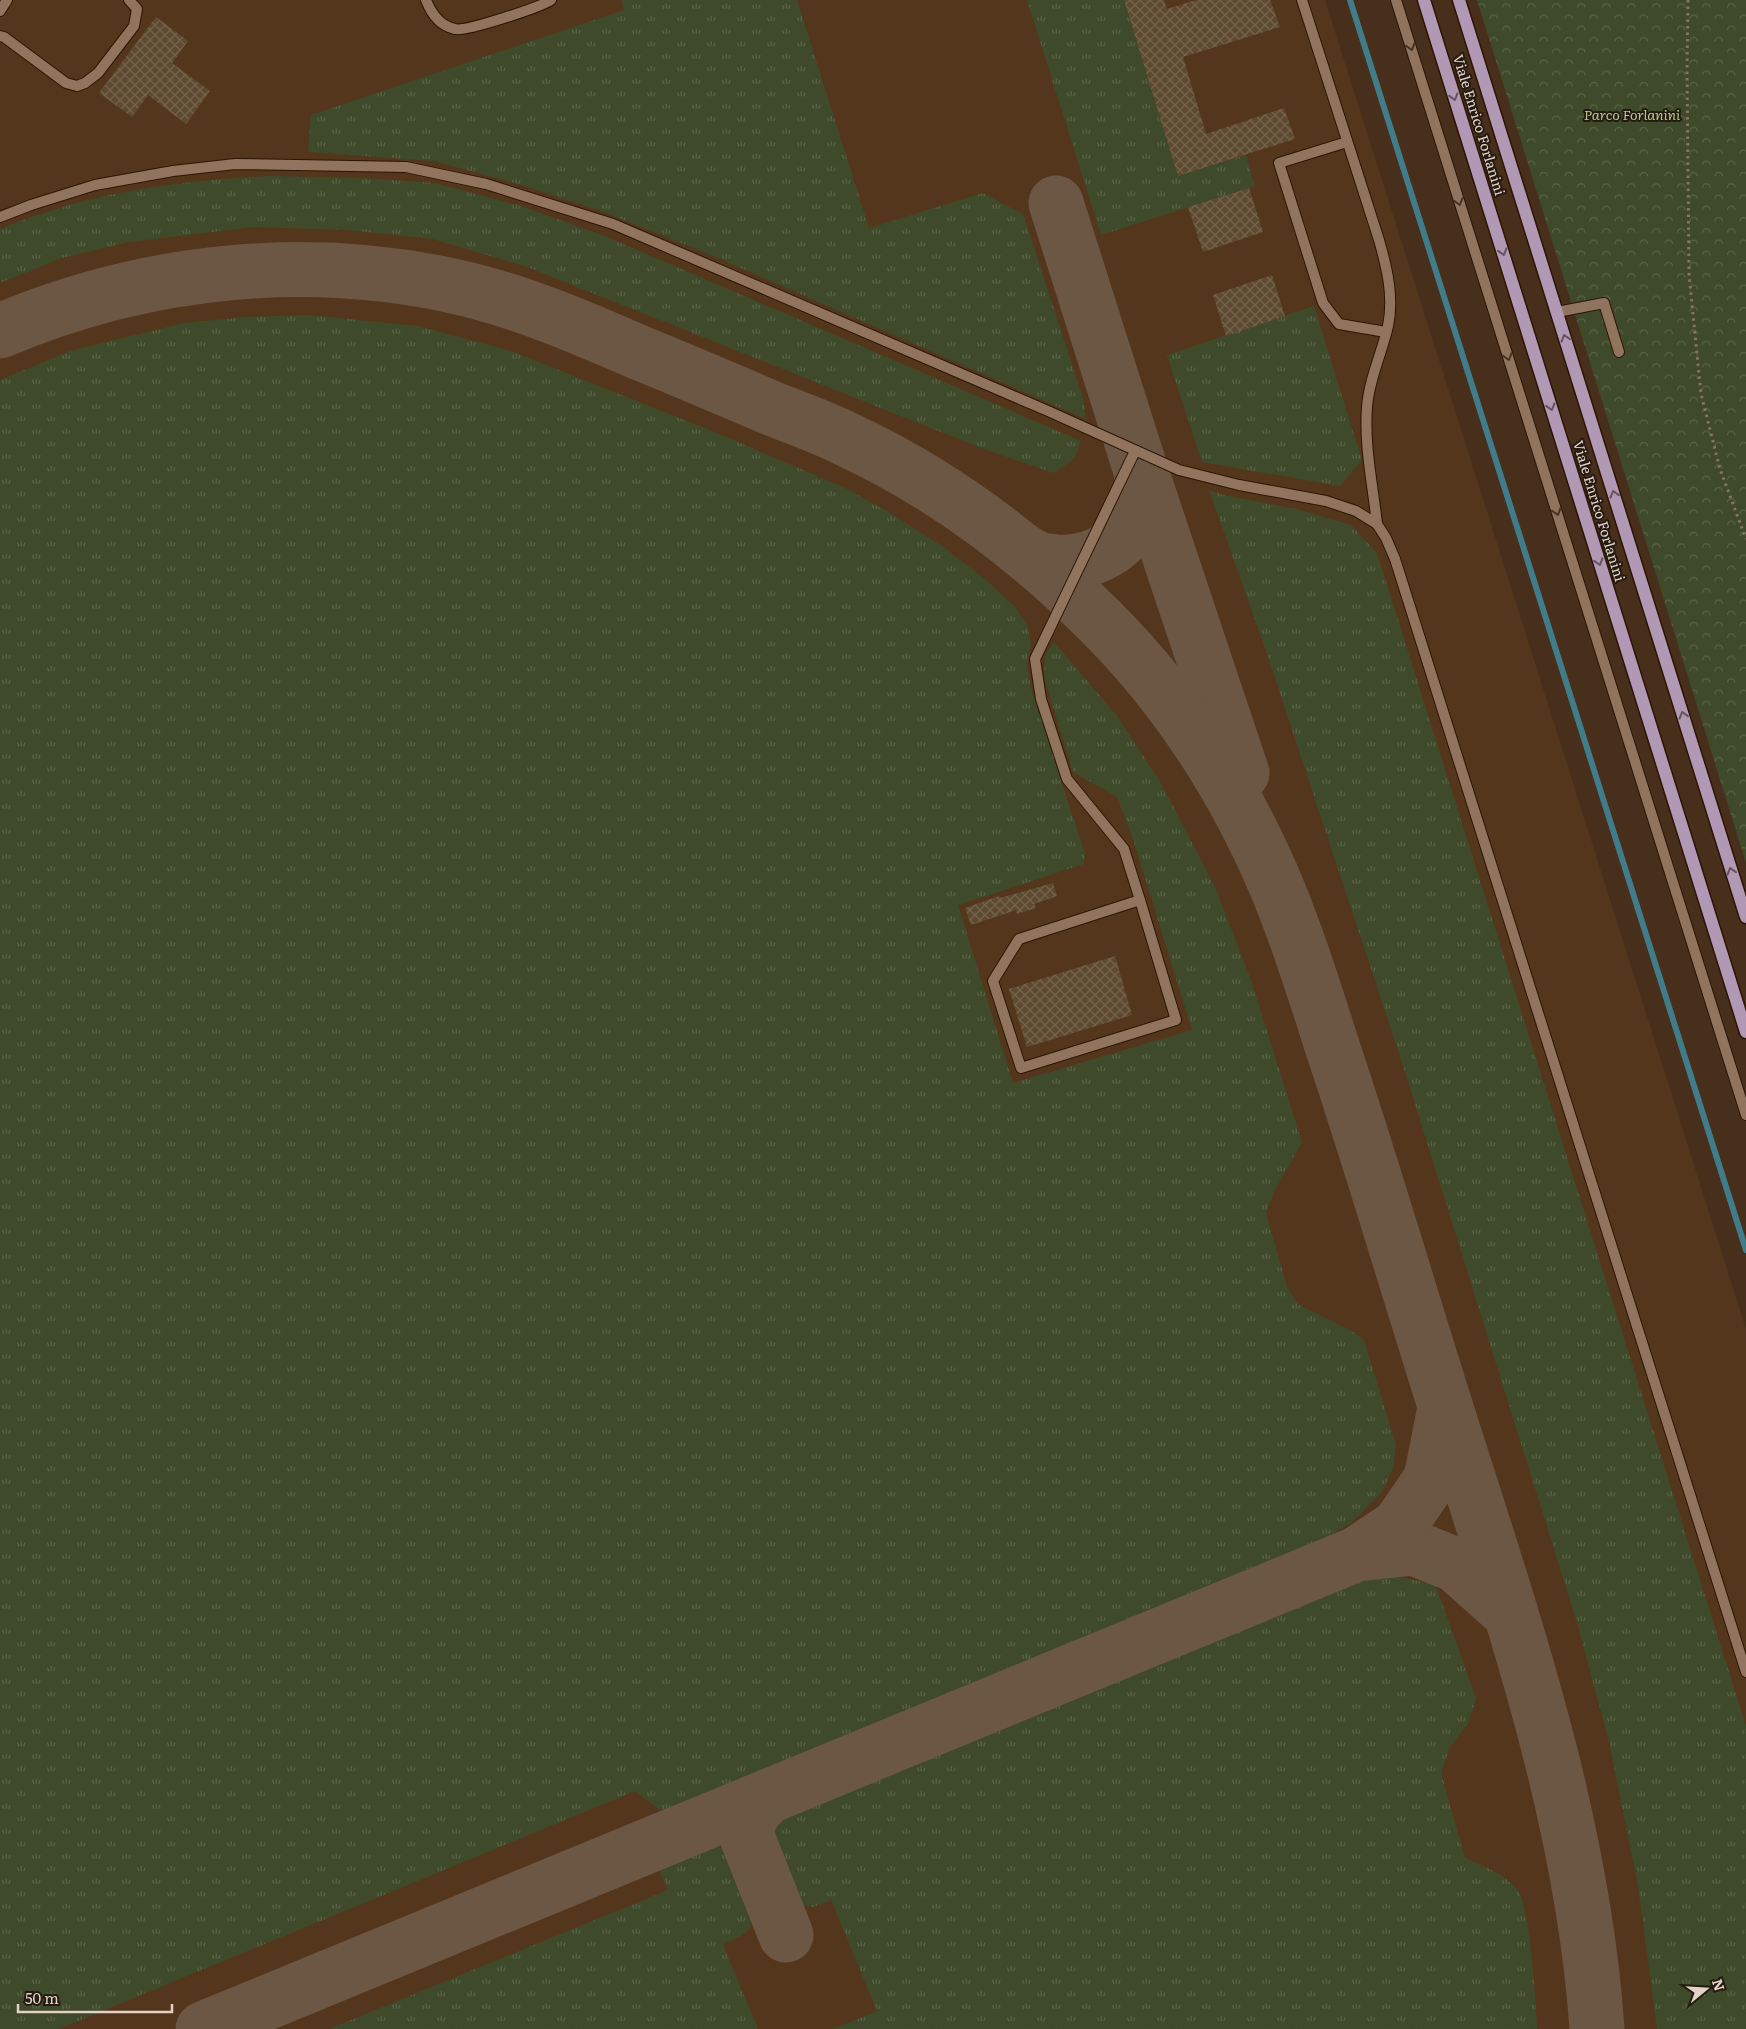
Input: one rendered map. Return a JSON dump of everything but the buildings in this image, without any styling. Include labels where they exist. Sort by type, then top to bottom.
[{"type":"main road","name":"Viale Enrico Forlanini","points":[[1424,0],[1746,1032]]},
{"type":"main road","name":"Viale Enrico Forlanini","points":[[1460,0],[1746,917]]},
{"type":"lane","points":[[0,11],[7,0]]},
{"type":"lane","points":[[0,36],[4,37],[66,83],[76,86],[85,83],[98,73],[134,26],[136,9],[129,0]]},
{"type":"lane","points":[[426,0],[434,15],[443,24],[456,30],[474,27],[551,0]]},
{"type":"lane","points":[[1302,0],[1380,240],[1388,275],[1390,305],[1386,332],[1367,406],[1368,454],[1377,524],[1386,538],[1395,559],[1746,1672]]},
{"type":"lane","points":[[1396,0],[1746,1115]]},
{"type":"lane","points":[[1347,142],[1279,163],[1323,303],[1339,324],[1386,332]]},
{"type":"lane","points":[[0,217],[95,185],[173,171],[235,164],[406,166],[486,184],[613,224],[1048,411],[1180,470],[1239,485],[1326,501],[1356,511],[1377,524]]},
{"type":"lane","points":[[1557,312],[1604,303],[1619,352]]},
{"type":"lane","points":[[1135,451],[1035,659],[1041,698],[1067,779],[1124,849],[1140,900],[1176,1020],[1021,1068],[993,981],[1019,939],[1140,900]]},
{"type":"path","points":[[1688,0],[1689,274],[1701,394],[1720,469],[1746,539]]},
{"type":"shaded area","points":[[0,0],[1325,0],[1746,1329],[1746,2029],[0,2029]]},
{"type":"green space","points":[[621,0],[797,0],[869,228],[983,193],[1023,214],[1083,398],[1086,419],[718,258],[604,212],[518,184],[434,161],[308,152],[311,115],[624,10]]},
{"type":"green space","points":[[1027,0],[1124,0],[1179,175],[1246,155],[1255,186],[1101,235]]},
{"type":"green space","name":"Parco Forlanini","points":[[1477,0],[1746,0],[1746,863]]},
{"type":"green space","points":[[270,176],[363,178],[435,183],[518,205],[605,236],[1081,441],[1075,458],[1054,473],[981,448],[527,267],[433,239],[348,230],[254,227],[129,242],[62,258],[0,283],[0,229],[67,206],[133,190],[200,181]]},
{"type":"green space","points":[[1314,306],[1362,460],[1340,486],[1202,462],[1167,355]]},
{"type":"green space","points":[[309,315],[418,326],[511,351],[722,435],[847,489],[887,511],[942,546],[986,580],[1015,607],[1028,626],[1031,644],[1027,663],[1031,688],[1085,854],[1084,864],[958,905],[1013,1083],[1192,1030],[1134,842],[1117,797],[1073,772],[1044,677],[1045,655],[1054,642],[1117,716],[1162,785],[1214,885],[1251,980],[1302,1142],[1274,1192],[1266,1213],[1287,1287],[1298,1304],[1355,1333],[1364,1340],[1396,1445],[1393,1468],[1382,1492],[1351,1523],[1314,1546],[671,1808],[661,1811],[635,1791],[59,2029],[0,2029],[0,380],[70,351],[184,323],[247,317]]},
{"type":"green space","points":[[1209,490],[1224,495],[1297,509],[1351,525],[1377,553],[1746,1726],[1746,2029],[1657,2029],[1638,1886],[1609,1742],[1578,1626],[1401,1059],[1264,645]]},
{"type":"green space","points":[[1398,1577],[1435,1584],[1476,1698],[1469,1722],[1450,1747],[1441,1773],[1465,1858],[1506,1879],[1517,1889],[1522,1898],[1532,1956],[1537,2029],[833,2029],[877,2011],[831,1900],[811,1907],[800,1902],[773,1832],[773,1825],[777,1818],[1336,1587],[1366,1578]]},
{"type":"green space","points":[[711,1847],[720,1847],[726,1851],[751,1919],[751,1924],[746,1932],[723,1945],[758,2029],[329,2029],[668,1890],[659,1870]]},
{"type":"waterway","points":[[1350,0],[1746,1250]]},
{"type":"taxiway","points":[[1056,203],[1141,471],[1242,773]]},
{"type":"taxiway","points":[[0,331],[56,310],[113,293],[171,281],[230,273],[289,270],[348,271],[407,278],[489,295],[579,327],[828,430],[881,456],[949,496],[1012,542],[1071,593],[1131,653],[1188,726],[1237,804],[1258,845],[1305,961],[1489,1542],[1537,1702],[1558,1783],[1575,1864],[1589,1946],[1597,2029]]},
{"type":"taxiway","points":[[1020,549],[1040,560],[1071,562],[1100,554],[1112,547],[1133,526],[1140,513],[1144,498],[1141,471]]},
{"type":"taxiway","points":[[203,2029],[1357,1554],[1399,1526],[1431,1479],[1445,1408]]},
{"type":"taxiway","points":[[1357,1554],[1414,1548],[1456,1565],[1511,1614]]},
{"type":"taxiway","points":[[768,1797],[752,1814],[748,1824],[747,1837],[786,1935]]}]
